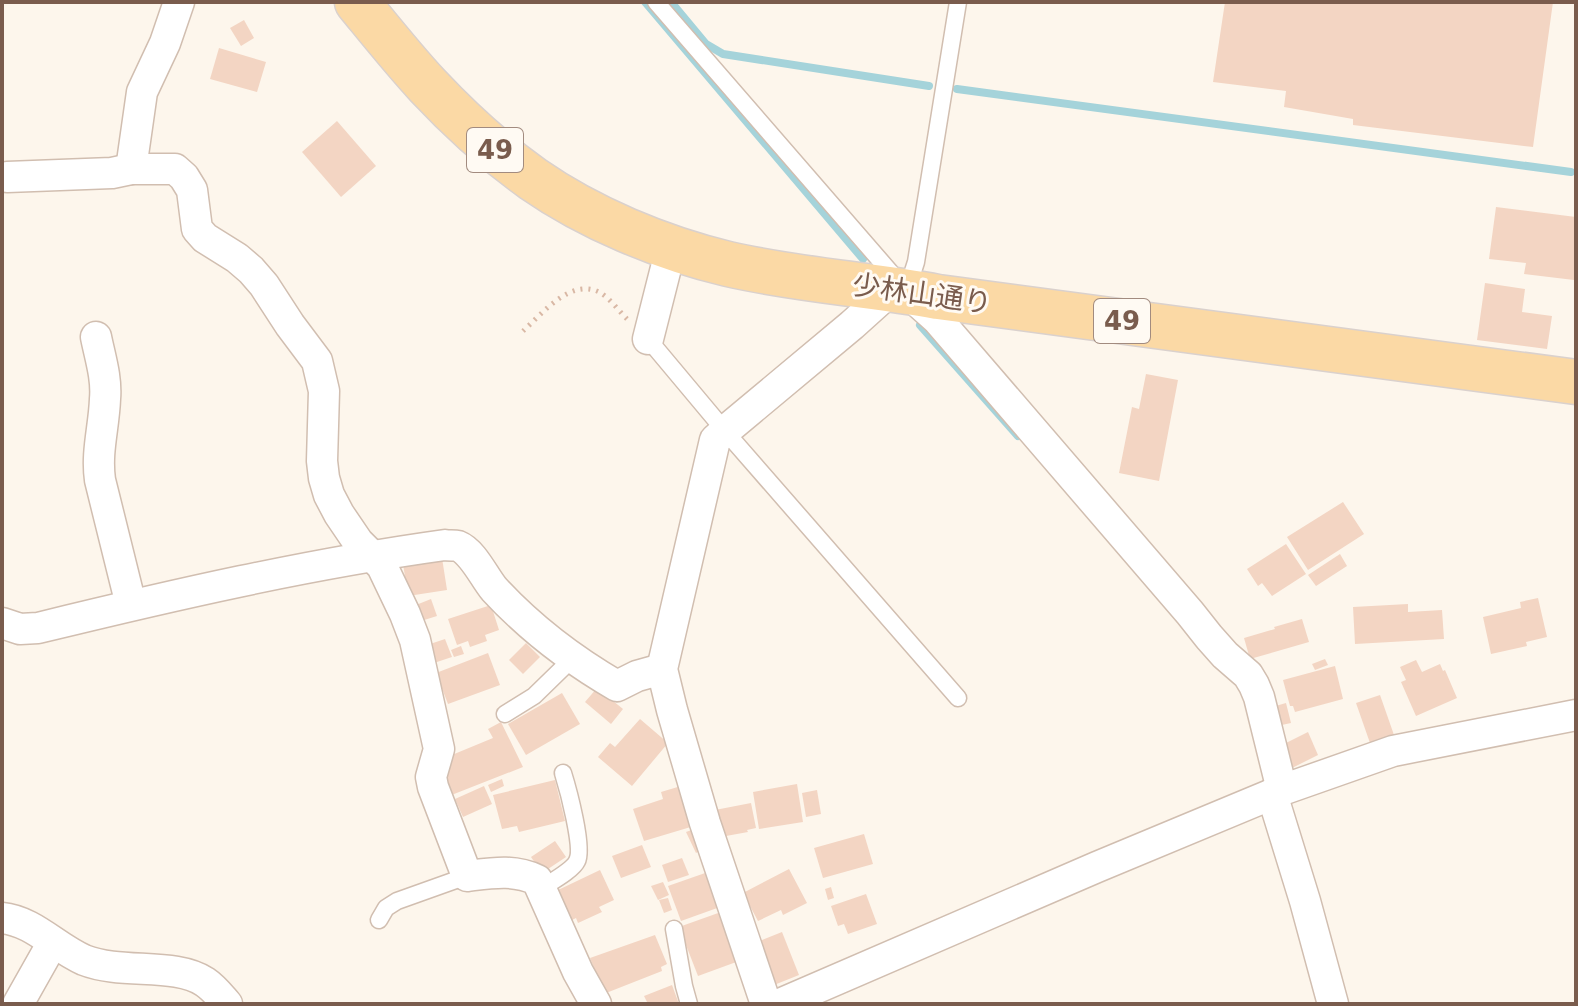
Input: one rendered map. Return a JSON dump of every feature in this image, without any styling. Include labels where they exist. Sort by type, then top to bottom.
[{"type":"main road","name":"少林山通り","points":[[357,2],[428,86],[503,156],[534,180],[578,205],[671,248],[773,273],[1576,382]]},
{"type":"street","points":[[131,169],[142,92],[165,43],[179,2]]},
{"type":"street","points":[[7,177],[175,169],[192,190],[197,229],[205,238],[237,258],[264,285],[317,361],[324,391],[322,461],[329,495],[358,542],[382,566],[415,640],[439,749],[431,777],[433,787],[467,876],[512,872],[537,880],[565,945],[596,1004]]},
{"type":"street","points":[[648,339],[671,248]]},
{"type":"street","points":[[766,1004],[705,823],[662,669],[715,440],[852,325],[899,290],[937,319],[1209,637],[1248,675],[1259,697],[1277,792],[1333,1004]]},
{"type":"street","points":[[96,337],[105,382],[98,462],[100,480],[131,605]]},
{"type":"street","points":[[2,623],[20,629],[38,628],[276,573],[445,545],[458,547],[472,558],[509,605],[573,658],[617,686],[662,669]]},
{"type":"street","points":[[780,1004],[1277,792],[1393,751],[1576,715]]},
{"type":"street","points":[[2,918],[23,923],[86,960],[103,966],[189,975],[215,989],[227,1004]]},
{"type":"street","points":[[18,1004],[53,942]]},
{"type":"lane","points":[[656,2],[899,290],[916,262],[958,2]]},
{"type":"lane","points":[[648,339],[958,698]]},
{"type":"lane","points":[[505,714],[534,696],[573,658]]},
{"type":"lane","points":[[542,888],[578,861],[578,836],[563,773]]},
{"type":"lane","points":[[379,920],[386,908],[397,901],[467,876]]},
{"type":"lane","points":[[674,929],[689,1004]]},
{"type":"path","points":[[523,331],[561,297],[582,288],[600,292],[648,339]]},
{"type":"building","points":[[1225,2],[1553,2],[1533,147],[1353,125],[1353,119],[1284,107],[1286,91],[1213,82]]},
{"type":"building","points":[[244,20],[254,38],[241,46],[230,28]]},
{"type":"building","points":[[219,48],[266,62],[257,92],[210,79]]},
{"type":"building","points":[[337,121],[376,166],[341,197],[302,152]]},
{"type":"building","points":[[1496,207],[1576,217],[1574,280],[1524,274],[1526,263],[1489,259]]},
{"type":"building","points":[[1485,283],[1525,289],[1522,312],[1552,316],[1547,349],[1477,340]]},
{"type":"building","points":[[1146,374],[1178,380],[1159,481],[1119,473],[1132,407],[1139,409]]},
{"type":"building","points":[[1343,502],[1364,534],[1308,570],[1287,537]]},
{"type":"building","points":[[1286,544],[1306,574],[1272,596],[1262,583],[1258,586],[1247,569]]},
{"type":"building","points":[[1340,554],[1347,566],[1316,586],[1308,575]]},
{"type":"building","points":[[442,558],[447,590],[408,596],[403,564]]},
{"type":"building","points":[[1538,598],[1547,637],[1526,642],[1527,646],[1491,654],[1483,617],[1521,608],[1520,602]]},
{"type":"building","points":[[431,599],[437,616],[421,621],[416,605]]},
{"type":"building","points":[[1408,604],[1408,612],[1442,610],[1444,639],[1355,644],[1353,607]]},
{"type":"building","points":[[491,605],[499,630],[485,635],[487,641],[470,647],[468,641],[457,645],[448,619]]},
{"type":"building","points":[[1302,619],[1309,642],[1250,659],[1244,638]]},
{"type":"building","points":[[445,639],[452,657],[434,663],[427,645]]},
{"type":"building","points":[[526,643],[540,657],[523,674],[509,660]]},
{"type":"building","points":[[461,646],[464,654],[454,657],[451,650]]},
{"type":"building","points":[[488,653],[500,685],[448,704],[436,673]]},
{"type":"building","points":[[1325,659],[1328,665],[1315,670],[1312,664]]},
{"type":"building","points":[[1416,660],[1422,672],[1440,664],[1457,698],[1416,716],[1401,682],[1406,680],[1400,667]]},
{"type":"building","points":[[1335,666],[1343,699],[1295,712],[1290,706],[1283,680]]},
{"type":"building","points":[[597,688],[623,709],[611,724],[585,702]]},
{"type":"building","points":[[562,693],[580,724],[526,755],[508,724]]},
{"type":"building","points":[[1380,695],[1394,735],[1370,743],[1356,703]]},
{"type":"building","points":[[1286,703],[1291,723],[1277,726],[1272,707]]},
{"type":"building","points":[[640,719],[668,743],[632,786],[598,757],[610,743],[615,747]]},
{"type":"building","points":[[501,722],[523,767],[449,796],[444,780],[447,757],[493,738],[488,729]]},
{"type":"building","points":[[1308,732],[1318,755],[1292,768],[1282,745]]},
{"type":"building","points":[[502,779],[504,786],[491,792],[488,785]]},
{"type":"building","points":[[555,780],[565,821],[519,832],[517,826],[502,829],[493,795]]},
{"type":"building","points":[[797,784],[803,822],[759,829],[753,792]]},
{"type":"building","points":[[484,786],[492,804],[463,817],[455,799]]},
{"type":"building","points":[[681,786],[694,826],[644,841],[633,809],[663,799],[661,792]]},
{"type":"building","points":[[817,790],[821,814],[806,817],[802,793]]},
{"type":"building","points":[[751,803],[756,828],[726,836],[726,833],[720,834],[715,810]]},
{"type":"building","points":[[694,829],[703,849],[696,853],[686,832]]},
{"type":"building","points":[[864,834],[873,864],[823,878],[814,848]]},
{"type":"building","points":[[555,841],[566,857],[542,873],[531,857]]},
{"type":"building","points":[[642,845],[651,867],[621,878],[612,856]]},
{"type":"building","points":[[682,858],[689,875],[668,882],[662,865]]},
{"type":"building","points":[[789,869],[807,903],[783,915],[781,910],[758,921],[743,893]]},
{"type":"building","points":[[600,870],[614,900],[599,907],[602,912],[578,923],[576,918],[570,921],[556,891]]},
{"type":"building","points":[[708,872],[720,907],[681,921],[668,886]]},
{"type":"building","points":[[663,882],[669,895],[658,900],[651,886]]},
{"type":"building","points":[[831,887],[834,898],[828,900],[825,889]]},
{"type":"building","points":[[866,894],[877,924],[848,934],[844,924],[838,926],[831,906]]},
{"type":"building","points":[[668,898],[672,910],[664,913],[659,900]]},
{"type":"building","points":[[721,912],[739,961],[698,976],[679,927]]},
{"type":"building","points":[[782,932],[799,975],[774,985],[757,942]]},
{"type":"building","points":[[655,935],[667,964],[661,967],[662,971],[601,995],[590,958]]},
{"type":"building","points":[[672,985],[679,1004],[648,1004],[644,996]]},
{"type":"waterway","points":[[645,2],[863,259]]},
{"type":"waterway","points":[[671,2],[706,44],[723,54],[929,86]]},
{"type":"waterway","points":[[957,89],[1571,172]]},
{"type":"waterway","points":[[920,325],[1018,436]]}]
